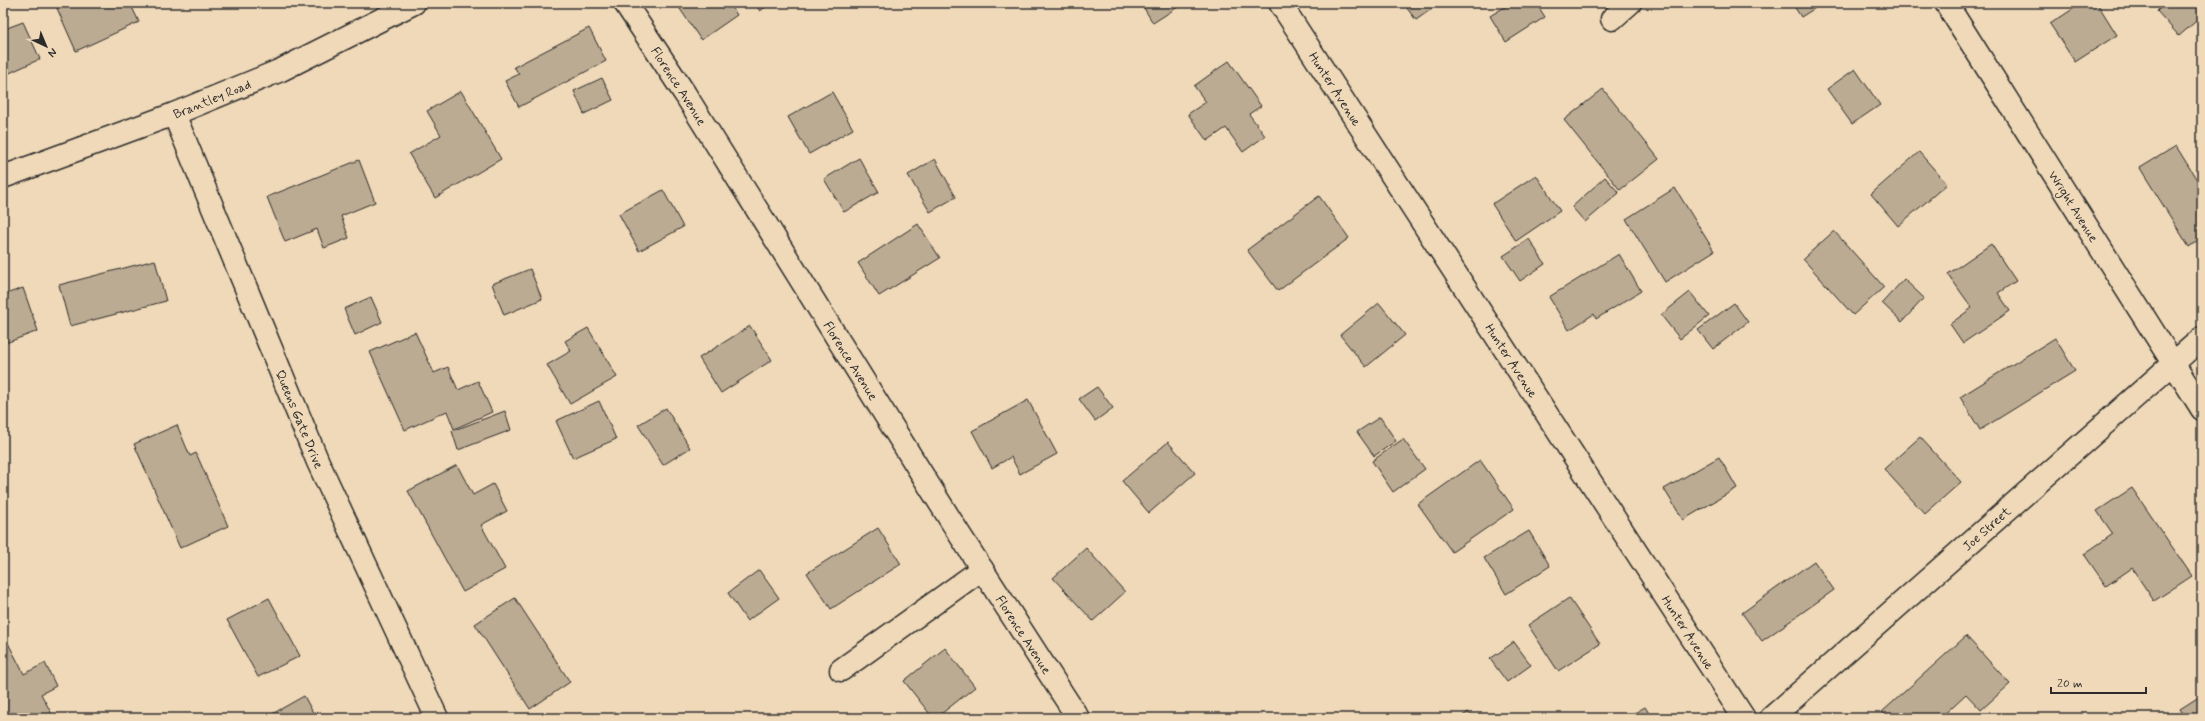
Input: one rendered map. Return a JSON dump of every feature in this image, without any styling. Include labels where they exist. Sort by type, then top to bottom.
[{"type":"street","name":"Brantley Road","points":[[3,177],[174,114],[280,70],[414,3]]},
{"type":"street","name":"Florence Avenue","points":[[625,3],[685,94],[982,569],[1078,718]]},
{"type":"street","name":"Hunter Avenue","points":[[1280,3],[1744,718]]},
{"type":"street","points":[[1612,19],[1630,3]]},
{"type":"street","name":"Wright Avenue","points":[[1946,3],[2202,409]]},
{"type":"street","name":"Queens Gate Drive","points":[[174,114],[318,462],[437,718]]},
{"type":"street","name":"Joe Street","points":[[1771,718],[2202,338]]},
{"type":"street","points":[[841,670],[982,569]]},
{"type":"building","points":[[63,3],[130,3],[139,22],[76,51],[56,6]]},
{"type":"building","points":[[676,3],[729,3],[737,15],[701,40]]},
{"type":"building","points":[[754,3],[771,3],[760,11]]},
{"type":"building","points":[[1141,3],[1184,3],[1153,23]]},
{"type":"building","points":[[1403,3],[1440,3],[1416,20]]},
{"type":"building","points":[[1511,3],[1536,3],[1545,17],[1506,42],[1490,16]]},
{"type":"building","points":[[1792,3],[1823,3],[1801,17]]},
{"type":"building","points":[[2082,3],[2097,3],[2117,35],[2075,62],[2050,24]]},
{"type":"building","points":[[2166,3],[2196,3],[2202,10],[2202,16],[2179,36],[2157,11]]},
{"type":"building","points":[[3,18],[7,28],[23,22],[40,59],[3,76]]},
{"type":"building","points":[[589,28],[606,61],[519,107],[505,81],[519,74],[514,67]]},
{"type":"building","points":[[1229,61],[1261,106],[1249,114],[1265,136],[1243,152],[1226,128],[1207,141],[1188,114],[1206,102],[1194,86]]},
{"type":"building","points":[[1855,69],[1880,105],[1852,124],[1827,89]]},
{"type":"building","points":[[602,78],[613,100],[584,114],[574,91]]},
{"type":"building","points":[[1603,89],[1659,159],[1620,190],[1564,120]]},
{"type":"building","points":[[461,91],[501,159],[435,198],[409,154],[441,135],[427,111]]},
{"type":"building","points":[[832,92],[853,129],[809,154],[788,117]]},
{"type":"building","points":[[2176,146],[2202,188],[2202,238],[2189,247],[2140,168]]},
{"type":"building","points":[[1919,152],[1947,184],[1898,226],[1871,194]]},
{"type":"building","points":[[859,158],[879,192],[844,212],[824,179]]},
{"type":"building","points":[[935,159],[956,197],[930,212],[908,175]]},
{"type":"building","points":[[359,160],[375,202],[341,216],[349,238],[324,248],[317,229],[285,242],[267,197]]},
{"type":"building","points":[[1536,175],[1560,211],[1516,241],[1492,204]]},
{"type":"building","points":[[1605,177],[1619,193],[1585,222],[1572,207]]},
{"type":"building","points":[[1675,188],[1714,251],[1665,282],[1626,219]]},
{"type":"building","points":[[663,190],[683,227],[639,251],[619,214]]},
{"type":"building","points":[[1319,196],[1349,238],[1278,291],[1247,250]]},
{"type":"building","points":[[918,224],[940,258],[879,296],[858,263]]},
{"type":"building","points":[[1834,231],[1884,287],[1853,315],[1803,259]]},
{"type":"building","points":[[1529,239],[1545,264],[1520,281],[1503,256]]},
{"type":"building","points":[[1991,244],[2016,281],[1998,293],[2010,311],[1963,343],[1950,324],[1972,308],[1948,274]]},
{"type":"building","points":[[1619,254],[1641,291],[1596,319],[1594,314],[1569,330],[1549,297]]},
{"type":"building","points":[[155,260],[166,301],[70,326],[59,285]]},
{"type":"building","points":[[530,269],[542,299],[504,315],[492,284]]},
{"type":"building","points":[[1904,279],[1924,298],[1902,322],[1882,303]]},
{"type":"building","points":[[23,288],[38,331],[3,344],[3,295]]},
{"type":"building","points":[[1690,292],[1709,316],[1680,339],[1661,315]]},
{"type":"building","points":[[371,297],[382,322],[355,335],[344,309]]},
{"type":"building","points":[[1379,303],[1405,335],[1366,367],[1340,335]]},
{"type":"building","points":[[1734,303],[1748,322],[1713,349],[1698,330]]},
{"type":"building","points":[[750,326],[772,360],[721,393],[699,358]]},
{"type":"building","points":[[588,328],[617,377],[570,404],[547,365],[571,351],[565,341]]},
{"type":"building","points":[[415,332],[434,373],[448,367],[458,390],[478,381],[492,412],[454,429],[447,411],[405,430],[370,352]]},
{"type":"building","points":[[2055,338],[2075,371],[1980,430],[1960,397]]},
{"type":"building","points":[[1097,387],[1113,408],[1095,421],[1079,399]]},
{"type":"building","points":[[1028,400],[1057,454],[1020,474],[1011,457],[992,468],[972,431]]},
{"type":"building","points":[[599,401],[616,439],[573,458],[556,421]]},
{"type":"building","points":[[666,408],[690,448],[663,465],[638,425]]},
{"type":"building","points":[[505,411],[511,430],[458,450],[452,431]]},
{"type":"building","points":[[1380,417],[1396,441],[1374,456],[1357,432]]},
{"type":"building","points":[[177,425],[190,456],[196,453],[228,526],[180,548],[134,444]]},
{"type":"building","points":[[1920,437],[1961,482],[1925,514],[1884,469]]},
{"type":"building","points":[[1403,439],[1425,469],[1393,492],[1372,461]]},
{"type":"building","points":[[1168,442],[1195,473],[1149,513],[1122,481]]},
{"type":"building","points":[[1719,457],[1737,488],[1683,520],[1664,489]]},
{"type":"building","points":[[1480,460],[1514,509],[1452,552],[1418,504]]},
{"type":"building","points":[[457,465],[473,495],[493,484],[507,511],[481,525],[505,569],[463,592],[408,491]]},
{"type":"building","points":[[2132,488],[2192,576],[2154,601],[2132,568],[2106,586],[2084,554],[2113,534],[2097,511]]},
{"type":"building","points":[[878,528],[901,564],[831,609],[807,573]]},
{"type":"building","points":[[1529,531],[1550,566],[1506,594],[1484,558]]},
{"type":"building","points":[[1086,548],[1125,592],[1093,621],[1053,578]]},
{"type":"building","points":[[1814,561],[1834,590],[1762,641],[1742,613]]},
{"type":"building","points":[[759,570],[779,598],[747,621],[728,593]]},
{"type":"building","points":[[269,598],[300,656],[258,677],[227,620]]},
{"type":"building","points":[[515,598],[570,682],[530,709],[475,624]]},
{"type":"building","points":[[1569,598],[1600,644],[1558,671],[1528,625]]},
{"type":"building","points":[[1966,636],[2010,684],[1981,710],[1966,694],[1940,718],[1888,718],[1882,712]]},
{"type":"building","points":[[1514,642],[1531,665],[1507,682],[1490,659]]},
{"type":"building","points":[[8,643],[24,674],[45,663],[56,686],[41,694],[54,718],[3,718],[3,646]]},
{"type":"building","points":[[945,648],[975,687],[936,718],[933,718],[904,681]]},
{"type":"building","points":[[2202,695],[2202,718],[2186,718],[2180,709]]},
{"type":"building","points":[[304,696],[316,718],[265,718]]},
{"type":"building","points":[[1645,707],[1652,718],[1626,718]]},
{"type":"building","points":[[1468,712],[1474,718],[1460,718]]}]
